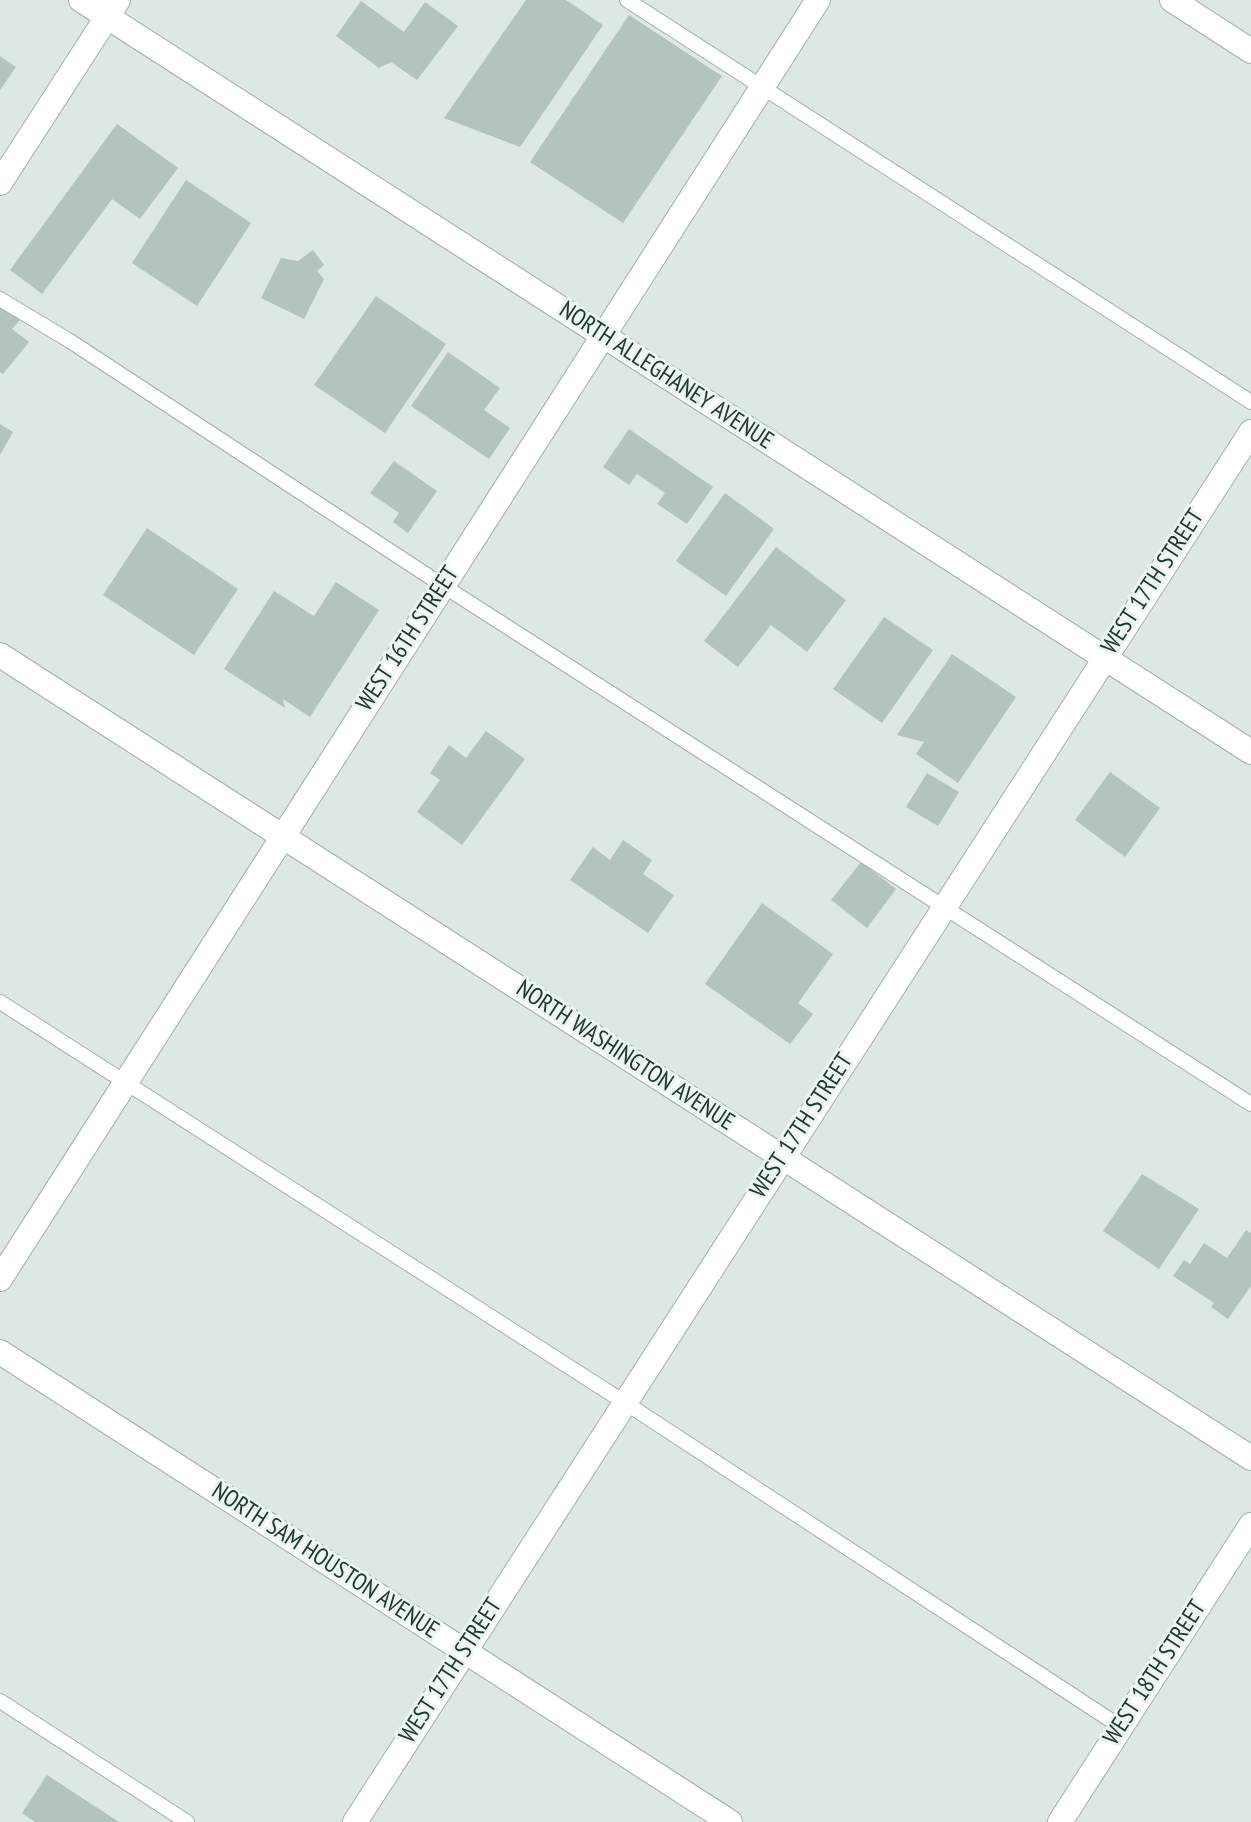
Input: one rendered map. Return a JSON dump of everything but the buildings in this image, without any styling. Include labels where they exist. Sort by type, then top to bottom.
[{"type":"street","name":"NORTH ALLEGHANEY AVENUE","points":[[81,0],[112,8],[603,336],[1251,752]]},
{"type":"street","name":"WEST 16TH STREET","points":[[0,1279],[818,0]]},
{"type":"street","points":[[1172,0],[1251,51]]},
{"type":"street","points":[[0,183],[112,8]]},
{"type":"street","name":"WEST 17TH STREET","points":[[355,1822],[1251,432]]},
{"type":"street","name":"NORTH WASHINGTON AVENUE","points":[[0,655],[1251,1458]]},
{"type":"street","name":"NORTH SAM HOUSTON AVENUE","points":[[0,1352],[730,1822]]},
{"type":"street","name":"WEST 18TH STREET","points":[[1060,1822],[1251,1525]]},
{"type":"lane","points":[[627,0],[1251,402]]},
{"type":"lane","points":[[0,299],[70,341],[442,585],[1251,1104]]},
{"type":"lane","points":[[0,1002],[624,1402],[1121,1727]]},
{"type":"lane","points":[[0,1701],[187,1822]]}]
